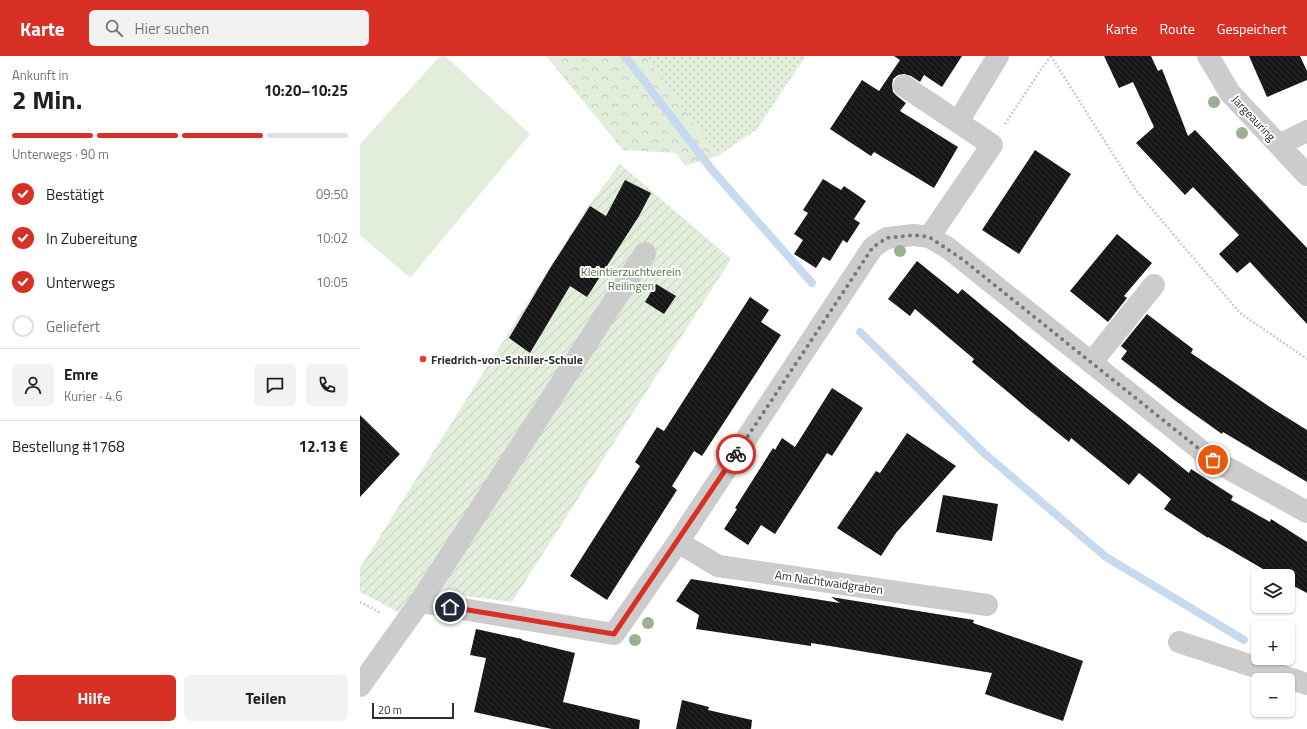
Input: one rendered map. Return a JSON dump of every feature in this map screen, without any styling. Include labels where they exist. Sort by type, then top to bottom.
[{"type":"street","points":[[958,122],[998,56]]},
{"type":"street","name":"Jargeauring","points":[[1208,56],[1230,94],[1307,175]]},
{"type":"street","points":[[904,86],[992,145],[929,237]]},
{"type":"street","points":[[1279,145],[1307,131]]},
{"type":"street","points":[[420,602],[614,634],[678,542],[873,247],[887,238],[914,235],[929,237],[962,259],[1213,460],[1307,512]]},
{"type":"street","points":[[360,686],[420,602],[645,253]]},
{"type":"street","points":[[1091,363],[1154,285]]},
{"type":"street","name":"Am Nachtwaidgraben","points":[[678,542],[718,566],[987,605]]},
{"type":"street","points":[[1179,642],[1307,684]]},
{"type":"path","points":[[992,145],[1051,56],[1136,189],[1240,313],[1307,359]]},
{"type":"green space","points":[[440,56],[445,56],[530,134],[410,278],[360,235],[360,144]]},
{"type":"green space","points":[[546,56],[645,56],[718,156],[685,166],[676,153],[623,150]]},
{"type":"green space","points":[[645,56],[806,56],[757,129],[718,156]]},
{"type":"green space","name":"Kleintierzuchtverein Reilingen","points":[[620,164],[731,259],[512,602],[435,592],[404,615],[360,592],[360,568],[589,205]]},
{"type":"building","points":[[894,56],[962,56],[942,87],[924,75],[920,82],[911,76],[904,74],[898,75],[893,79],[893,92],[906,103],[900,111],[958,147],[934,188],[874,152],[871,156],[830,129],[862,80],[879,91],[900,60]]},
{"type":"building","points":[[1104,56],[1151,56],[1158,71],[1162,69],[1188,136],[1195,130],[1307,248],[1307,324],[1250,262],[1237,273],[1219,254],[1239,235],[1193,187],[1185,195],[1136,143],[1154,127],[1133,82],[1119,88]]},
{"type":"building","points":[[1249,56],[1300,56],[1307,71],[1307,80],[1267,97]]},
{"type":"building","points":[[1035,150],[1071,174],[1019,254],[982,230]]},
{"type":"building","points":[[823,179],[841,190],[844,186],[866,201],[854,219],[860,223],[847,243],[843,240],[830,261],[823,257],[816,268],[794,254],[803,240],[794,234],[808,213],[803,210]]},
{"type":"building","points":[[625,180],[651,193],[639,216],[587,297],[570,286],[530,353],[509,338],[549,270],[590,206],[606,216]]},
{"type":"building","points":[[1117,234],[1152,263],[1124,296],[1127,298],[1108,322],[1070,291]]},
{"type":"building","points":[[917,261],[958,294],[962,289],[1060,370],[1189,473],[1191,469],[1233,496],[1231,500],[1270,522],[1271,519],[1307,542],[1307,593],[1295,587],[1295,569],[1263,569],[1208,538],[1164,509],[1171,499],[1139,473],[1129,485],[1071,438],[1069,442],[1028,409],[972,362],[974,359],[915,309],[910,316],[888,299]]},
{"type":"building","points":[[656,284],[676,296],[664,314],[645,302]]},
{"type":"building","points":[[750,297],[769,310],[761,322],[781,335],[702,456],[694,451],[672,486],[677,490],[607,600],[570,576],[640,466],[635,462],[657,427],[664,431]]},
{"type":"building","points":[[1147,314],[1193,349],[1191,353],[1267,405],[1307,430],[1307,482],[1223,432],[1222,434],[1121,359],[1127,351],[1121,346]]},
{"type":"building","points":[[832,388],[863,408],[832,456],[827,453],[775,534],[761,525],[748,545],[724,529],[737,509],[735,508],[773,448],[775,450],[782,438],[795,447]]},
{"type":"building","points":[[360,415],[400,454],[360,497]]},
{"type":"building","points":[[907,433],[956,466],[896,533],[881,556],[837,528],[876,471],[880,473]]},
{"type":"building","points":[[943,495],[998,504],[992,541],[936,532]]},
{"type":"building","points":[[691,579],[840,603],[831,597],[974,620],[973,623],[1083,661],[1063,721],[985,694],[992,673],[811,643],[811,646],[696,629],[699,615],[676,601]]},
{"type":"building","points":[[476,629],[575,653],[563,702],[640,720],[639,729],[552,729],[474,712],[486,658],[470,655]]},
{"type":"building","points":[[682,700],[709,707],[708,710],[752,720],[751,729],[676,729]]},
{"type":"waterway","points":[[625,56],[712,170],[812,283]]},
{"type":"waterway","points":[[860,332],[985,454],[1106,557],[1244,640]]},
{"type":"way so far","points":[[736,454],[873,247],[887,238],[914,235],[929,237],[948,248],[1213,460]]},
{"type":"place","name":"Friedrich-von-Schiller-Schule","points":[[423,359]]},
{"type":"route","points":[[450,607],[614,634],[678,542],[736,454]]}]
